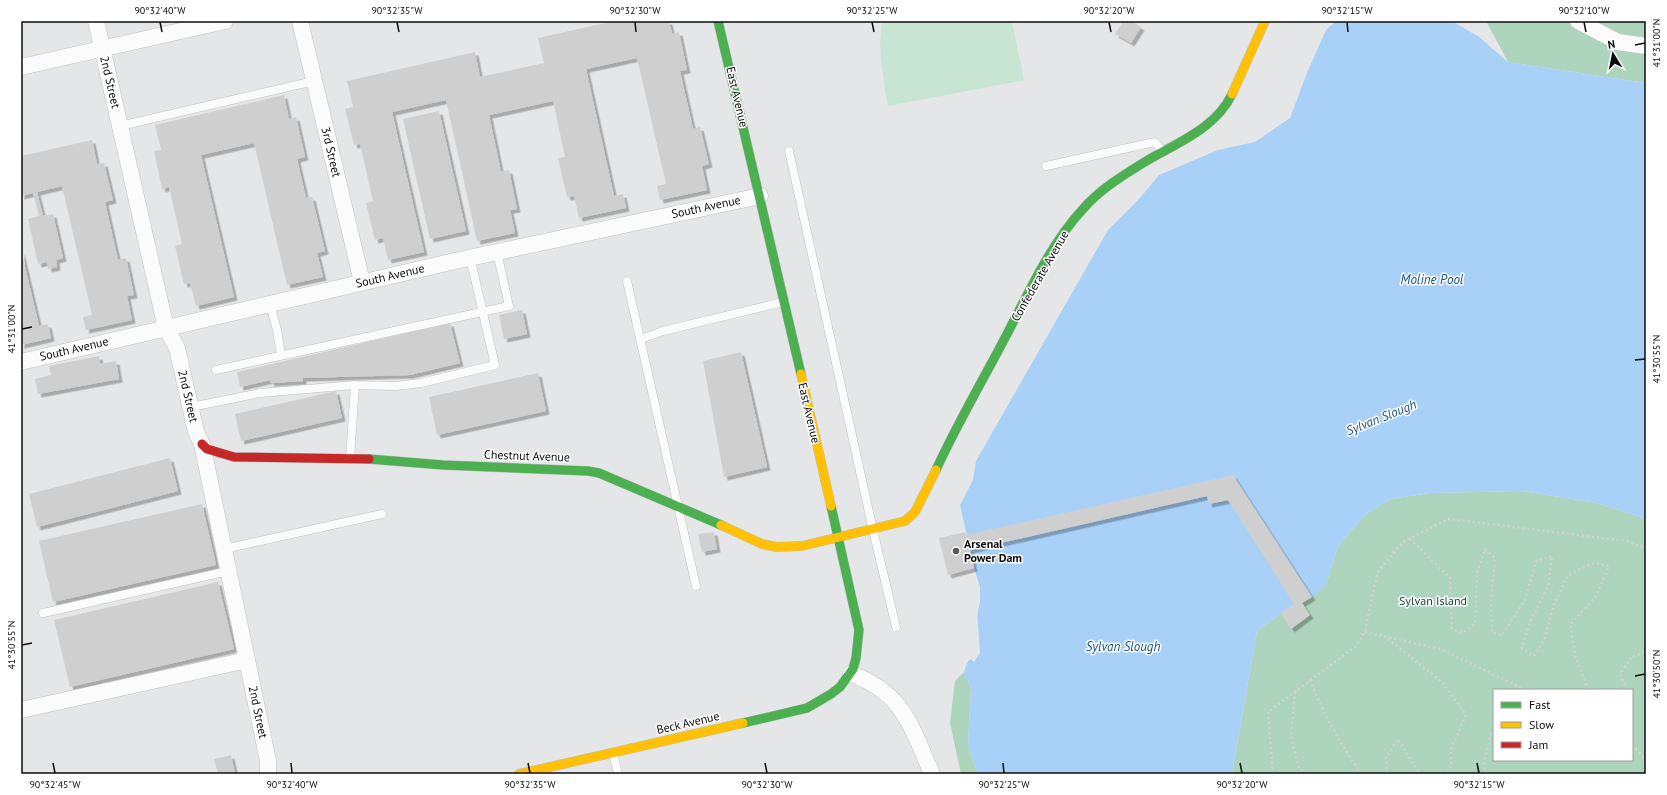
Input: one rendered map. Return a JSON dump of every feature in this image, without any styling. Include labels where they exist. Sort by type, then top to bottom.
[{"type":"street","name":"2nd Street","points":[[96,21],[166,328],[177,348],[196,432],[202,444],[268,761],[268,774]]},
{"type":"street","points":[[21,67],[225,21]]},
{"type":"street","name":"3rd Street","points":[[300,21],[362,282]]},
{"type":"street","name":"East Avenue","points":[[718,21],[760,196],[858,630],[857,654],[851,674]]},
{"type":"street","name":"Confederate Avenue","points":[[837,537],[873,530],[905,521],[915,512],[926,495],[942,458],[1058,241],[1083,208],[1110,184],[1204,128],[1229,101],[1265,21]]},
{"type":"street","points":[[1578,21],[1618,42],[1646,46]]},
{"type":"street","name":"South Avenue","points":[[21,362],[470,257],[760,196]]},
{"type":"street","name":"Chestnut Avenue","points":[[202,444],[207,450],[234,456],[350,458],[443,465],[588,471],[600,473],[679,506],[762,544],[776,547],[802,546],[837,537]]},
{"type":"street","points":[[21,710],[247,660]]},
{"type":"street","points":[[851,674],[863,678],[875,686],[889,696],[900,707],[912,728],[932,774]]},
{"type":"street","name":"Beck Avenue","points":[[520,774],[807,708],[836,693],[846,683],[851,674]]},
{"type":"lane","points":[[120,126],[314,82]]},
{"type":"lane","points":[[1046,166],[1155,142],[1162,152]]},
{"type":"lane","points":[[789,150],[873,530],[896,627]]},
{"type":"lane","points":[[216,370],[509,306],[496,252]]},
{"type":"lane","points":[[191,407],[260,393],[355,385],[396,386],[421,383],[495,365],[470,257]]},
{"type":"lane","points":[[627,281],[696,586]]},
{"type":"lane","points":[[641,339],[671,329],[784,302]]},
{"type":"lane","points":[[270,304],[277,330],[281,355]]},
{"type":"lane","points":[[350,458],[355,385]]},
{"type":"lane","points":[[224,549],[382,514]]},
{"type":"lane","points":[[43,613],[228,571]]},
{"type":"lane","points":[[613,752],[618,774]]},
{"type":"path","points":[[1273,774],[1268,712],[1355,646],[1366,632],[1377,573],[1403,542],[1448,520],[1627,541],[1646,549]]},
{"type":"path","points":[[1410,538],[1450,578],[1452,629],[1462,633],[1475,624],[1477,573],[1485,549],[1495,558],[1491,601],[1492,633],[1502,636],[1525,600],[1536,561],[1552,556],[1548,586],[1530,622],[1522,648],[1534,656],[1544,640],[1554,604],[1569,574],[1594,563],[1609,566],[1596,596],[1570,625],[1576,658],[1588,689]]},
{"type":"path","points":[[1366,632],[1441,649],[1522,689]]},
{"type":"path","points":[[1384,636],[1443,683],[1466,714],[1451,749],[1451,766],[1447,774]]},
{"type":"path","points":[[1627,689],[1620,674],[1631,657],[1646,652]]},
{"type":"path","points":[[1310,680],[1320,704],[1342,746],[1361,774]]},
{"type":"path","points":[[1294,692],[1291,736],[1299,768],[1308,774]]},
{"type":"path","points":[[1486,774],[1484,764],[1491,733],[1493,732]]},
{"type":"path","points":[[1387,774],[1386,758],[1398,739],[1420,774]]},
{"type":"path","points":[[1633,746],[1646,760]]},
{"type":"green space","points":[[883,21],[1012,21],[1024,80],[888,106],[880,52]]},
{"type":"green space","points":[[1486,21],[1646,21],[1646,83],[1508,62]]},
{"type":"green space","name":"Sylvan Island","points":[[1522,491],[1597,503],[1646,519],[1646,774],[1232,774],[1257,631],[1294,604],[1326,585],[1338,546],[1366,514],[1391,499],[1430,493]]},
{"type":"green space","points":[[964,672],[971,688],[968,746],[978,774],[961,774],[950,723],[955,681]]},
{"type":"water","name":"Moline Pool","points":[[1336,21],[1452,21],[1479,37],[1508,62],[1646,83],[1646,519],[1597,503],[1522,491],[1430,493],[1391,499],[1366,514],[1338,546],[1326,585],[1312,597],[1294,604],[1257,631],[1232,774],[978,774],[968,746],[971,688],[964,672],[968,661],[980,653],[974,568],[960,505],[973,480],[976,461],[1108,230],[1140,198],[1159,175],[1218,150],[1255,142],[1290,118],[1307,73],[1326,30]]},
{"type":"pier","points":[[974,568],[980,587],[980,601],[976,620],[972,569]]},
{"type":"pier","points":[[978,652],[980,653],[974,662],[971,659],[968,661],[963,673],[967,659]]},
{"type":"building","points":[[614,21],[669,21],[672,34],[679,32],[687,70],[680,71],[693,129],[700,127],[709,164],[702,166],[707,190],[660,200],[657,186],[666,184],[637,58],[586,69],[614,196],[623,194],[626,208],[579,218],[574,196],[567,197],[558,158],[565,157],[553,101],[489,115],[501,172],[509,170],[517,209],[510,210],[515,233],[477,241],[446,100],[392,112],[424,252],[388,260],[383,238],[375,240],[366,203],[373,201],[360,144],[354,145],[345,109],[353,107],[347,81],[475,52],[480,77],[544,63],[538,38]]},
{"type":"building","points":[[1123,21],[1131,21],[1141,27],[1131,43],[1115,34]]},
{"type":"building","points":[[284,95],[289,119],[296,117],[305,157],[297,159],[306,198],[312,197],[325,251],[317,253],[323,277],[287,285],[254,143],[201,155],[234,297],[196,306],[190,283],[184,284],[175,246],[182,244],[169,187],[162,189],[154,151],[161,150],[155,125]]},
{"type":"building","points":[[439,111],[466,231],[430,239],[403,119]]},
{"type":"building","points":[[92,140],[97,164],[104,163],[113,200],[105,202],[118,260],[126,258],[134,295],[127,296],[132,320],[86,330],[83,317],[92,315],[62,186],[37,192],[43,216],[53,214],[63,258],[56,260],[57,267],[48,269],[47,262],[38,264],[28,219],[39,216],[33,193],[21,196],[21,156]]},
{"type":"building","points":[[21,250],[39,326],[48,324],[51,338],[21,345]]},
{"type":"building","points":[[522,310],[527,334],[504,339],[499,315]]},
{"type":"building","points":[[450,323],[460,363],[410,375],[303,378],[303,381],[271,383],[270,380],[240,387],[237,372]]},
{"type":"building","points":[[741,352],[767,467],[724,477],[703,361]]},
{"type":"building","points":[[99,356],[100,364],[116,361],[119,379],[38,394],[35,379],[51,375],[49,366]]},
{"type":"building","points":[[538,373],[546,411],[437,435],[429,397]]},
{"type":"building","points":[[336,391],[342,418],[241,441],[235,414]]},
{"type":"building","points":[[170,458],[178,491],[37,527],[29,494]]},
{"type":"building","name":"Arsenal Power Dam","points":[[1233,475],[1312,597],[1302,603],[1310,615],[1291,629],[1281,613],[1294,604],[1228,500],[1209,504],[1207,496],[970,550],[974,568],[948,575],[939,538],[965,532],[966,535]]},
{"type":"building","points":[[202,504],[216,565],[53,602],[39,541]]},
{"type":"building","points":[[714,532],[717,549],[702,552],[698,534]]},
{"type":"building","points":[[218,582],[234,649],[70,687],[54,620]]},
{"type":"building","points":[[231,755],[235,774],[218,774],[214,759]]},
{"type":"traffic: fast","points":[[718,21],[801,374]]},
{"type":"traffic: fast","points":[[936,470],[961,419],[1032,286],[1050,253],[1071,222],[1089,202],[1111,184],[1205,126],[1216,117],[1232,94]]},
{"type":"traffic: fast","points":[[369,459],[443,465],[588,471],[599,473],[721,525]]},
{"type":"traffic: fast","points":[[743,723],[807,708],[840,687],[853,669],[856,658],[859,630],[831,506]]},
{"type":"traffic: slow","points":[[1232,94],[1265,21]]},
{"type":"traffic: slow","points":[[801,374],[831,506]]},
{"type":"traffic: slow","points":[[721,525],[762,544],[776,547],[802,546],[905,521],[915,512],[936,470]]},
{"type":"traffic: slow","points":[[519,774],[743,723]]},
{"type":"traffic: jam","points":[[202,444],[207,449],[234,457],[369,459]]},
{"type":"place","name":"Arsenal Power Dam","points":[[956,551]]},
{"type":"water label","name":"Sylvan Slough","points":[[1381,417]]},
{"type":"water label","name":"Sylvan Slough","points":[[1123,646]]}]
